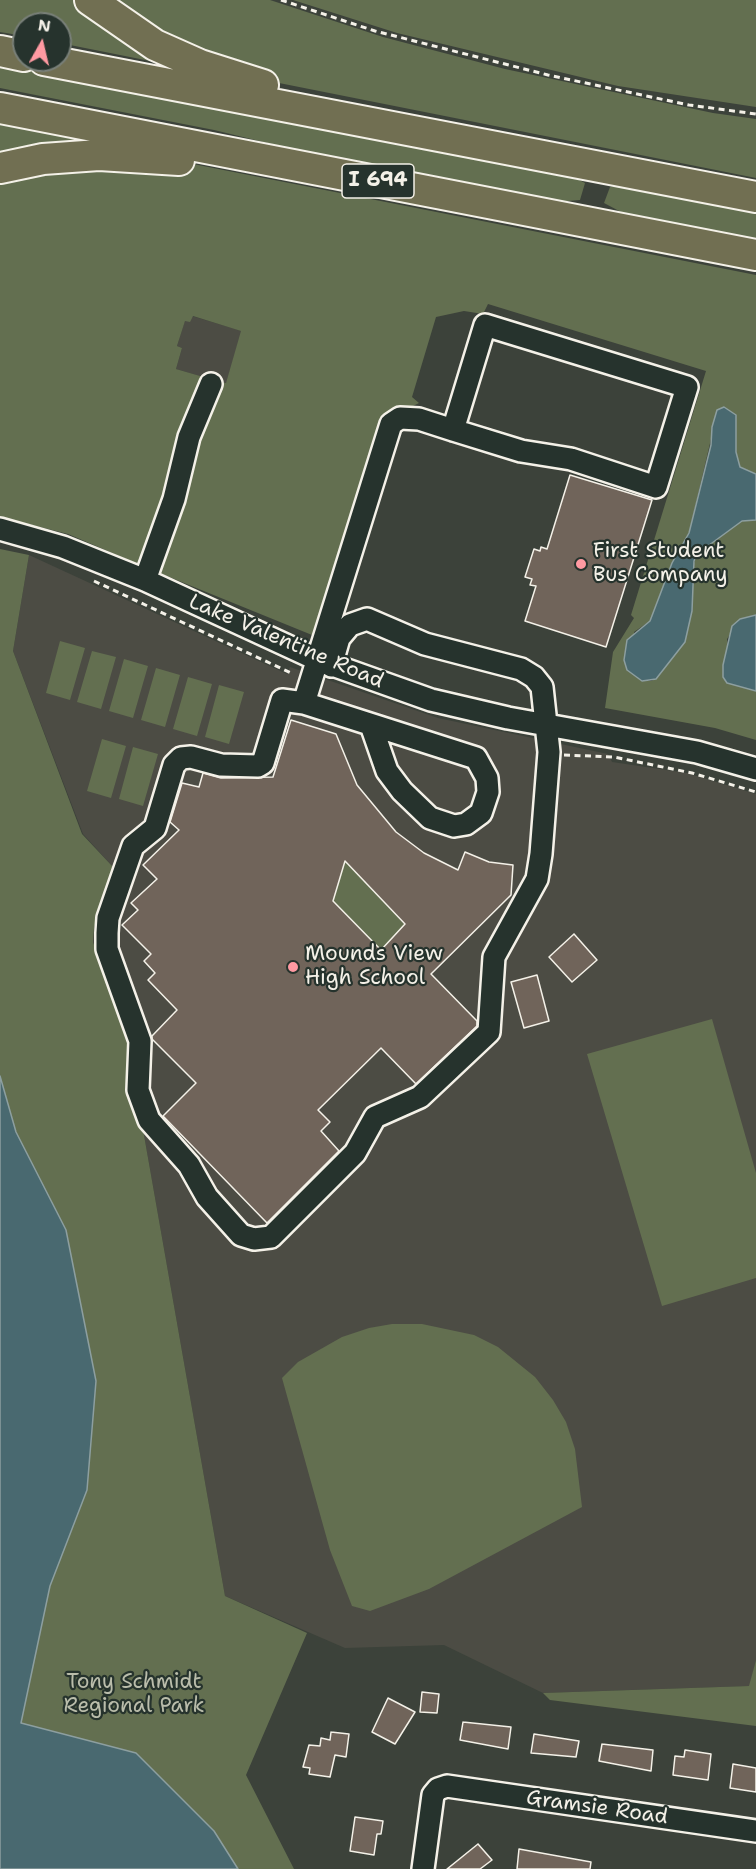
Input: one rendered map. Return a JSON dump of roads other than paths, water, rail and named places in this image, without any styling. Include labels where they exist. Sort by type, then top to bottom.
[{"type":"highway","points":[[90,0],[155,45],[240,79],[565,161]]},
{"type":"highway","points":[[72,65],[756,196]]},
{"type":"highway","name":"I 694","points":[[0,108],[756,255]]},
{"type":"highway","points":[[0,168],[52,158],[122,155],[338,174]]},
{"type":"street","points":[[323,662],[388,430],[400,418],[410,417],[521,451],[571,459],[656,487],[687,387],[485,325],[453,430]]},
{"type":"street","points":[[145,580],[174,499],[189,437],[211,384]]},
{"type":"street","name":"Lake Valentine Road","points":[[0,529],[63,547],[145,580],[323,662],[431,700],[545,725],[662,745],[756,769]]},
{"type":"street","points":[[304,703],[323,662],[339,638],[350,625],[367,619],[391,631],[460,655],[484,659],[528,673],[542,687],[549,752],[537,879],[494,957],[489,1032],[420,1097],[375,1117],[355,1153],[271,1237],[254,1239],[242,1235],[207,1197],[189,1165],[149,1120],[138,1090],[140,1041],[107,949],[108,918],[133,846],[155,828],[174,765],[181,758],[191,757],[221,765],[258,766],[263,763],[282,700],[304,703],[476,758],[487,778],[488,792],[481,813],[466,824],[454,826],[430,818],[402,791],[387,771],[371,725]]},
{"type":"street","name":"Gramsie Road","points":[[423,1869],[433,1795],[438,1789],[447,1786],[756,1831]]},
{"type":"water","points":[[724,407],[736,415],[736,452],[740,467],[756,474],[756,520],[742,521],[697,554],[694,561],[692,611],[685,642],[656,679],[642,681],[627,670],[624,660],[627,640],[650,621],[672,563],[689,533],[711,445],[712,427],[717,410]]},
{"type":"water","points":[[756,615],[756,691],[727,683],[723,677],[723,665],[732,626],[740,619]]},
{"type":"water","points":[[0,1076],[16,1132],[66,1230],[96,1381],[87,1490],[50,1586],[21,1723],[136,1753],[214,1831],[238,1869],[0,1869]]},
{"type":"place","name":"First Student Bus Company","points":[[581,564]]},
{"type":"place","name":"Mounds View High School","points":[[293,967]]},
{"type":"park label","name":"Tony Schmidt Regional Park","points":[[134,1695]]}]
